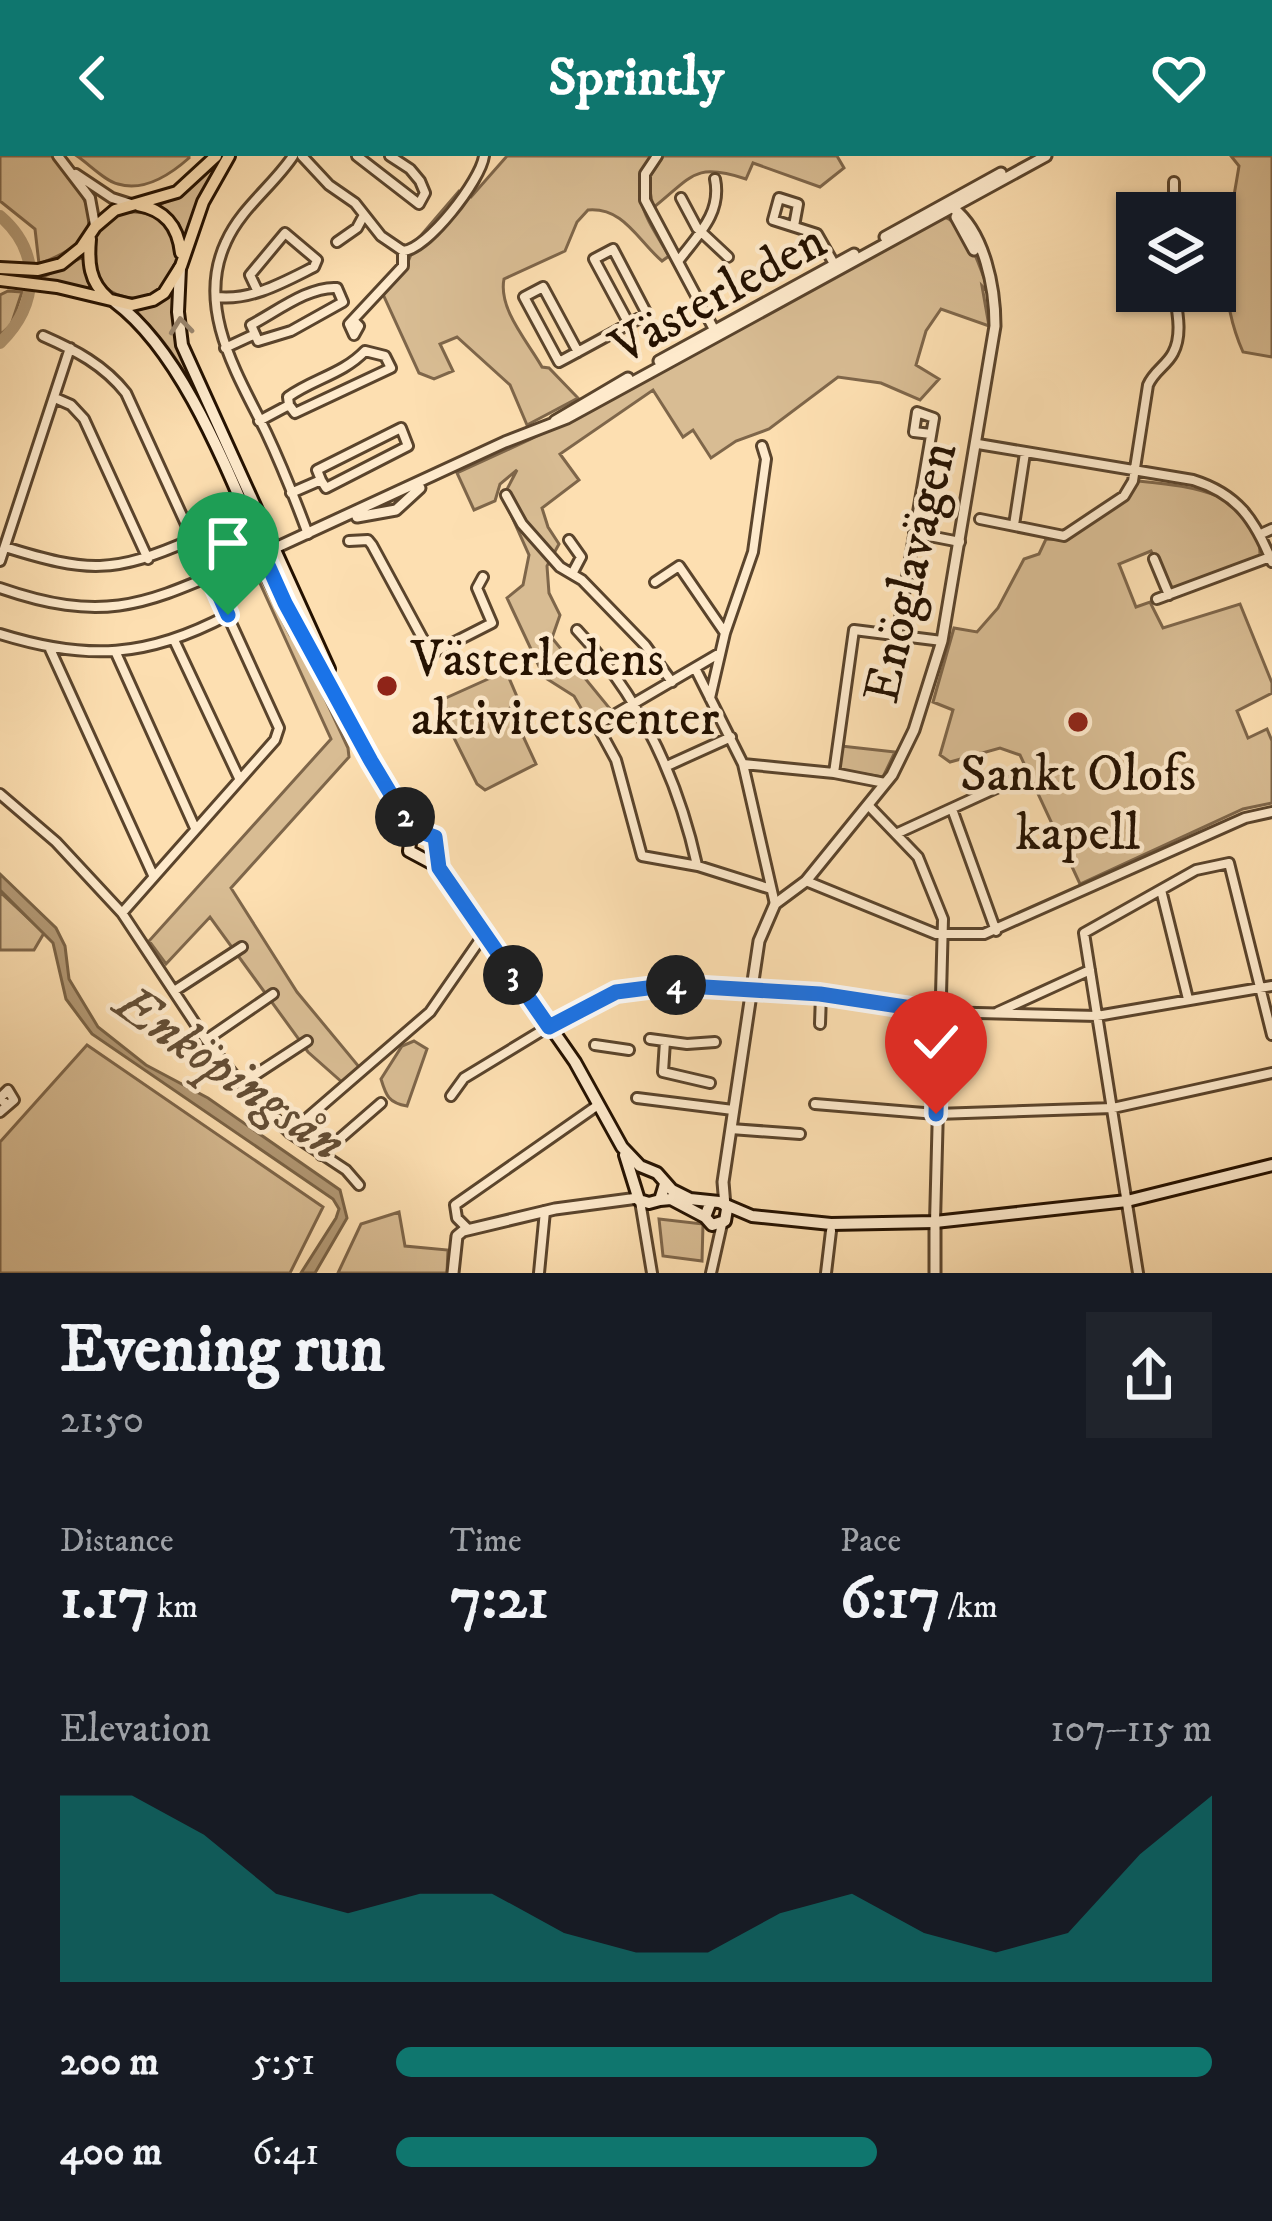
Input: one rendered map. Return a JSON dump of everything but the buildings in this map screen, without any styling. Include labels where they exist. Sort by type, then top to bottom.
[{"type":"main road","points":[[5,274],[69,260],[115,210],[177,192],[216,156]]},
{"type":"main road","points":[[5,274],[113,302],[132,305],[153,300],[164,293],[181,262],[210,188],[229,156]]},
{"type":"main road","points":[[133,205],[165,216],[180,239],[178,328],[182,345],[285,603],[404,816],[415,833],[435,837],[431,856],[575,1062],[622,1147],[637,1192],[657,1201],[671,1199],[706,1219],[720,1211]]},
{"type":"main road","points":[[93,231],[90,266],[95,283],[147,330],[181,378],[268,552]]},
{"type":"main road","points":[[415,833],[409,851],[419,860],[431,856]]},
{"type":"main road","points":[[622,1147],[680,1195],[720,1211],[831,1224],[935,1222],[1127,1201],[1272,1165]]},
{"type":"main road","points":[[637,1192],[648,1172]]},
{"type":"main road","points":[[657,1201],[665,1184]]},
{"type":"street","points":[[58,156],[95,208],[93,231]]},
{"type":"street","points":[[308,534],[225,348],[217,297],[220,256],[229,236],[298,156],[364,214],[381,236],[403,251]]},
{"type":"street","points":[[358,156],[419,204],[424,193],[420,181],[390,156]]},
{"type":"street","points":[[403,251],[422,245],[448,215],[482,168],[484,156]]},
{"type":"street","points":[[657,156],[645,174],[645,200],[716,333]]},
{"type":"street","name":"Västerleden","points":[[951,205],[1033,156]]},
{"type":"street","name":"Västerleden","points":[[0,588],[62,607],[111,609],[152,601],[340,520],[396,510],[399,498],[508,448],[563,412],[1046,156]]},
{"type":"street","points":[[71,170],[112,198],[133,205]]},
{"type":"street","points":[[679,260],[711,220],[718,187],[715,178]]},
{"type":"street","points":[[1174,182],[1174,192]]},
{"type":"street","points":[[681,198],[701,231],[728,257]]},
{"type":"street","name":"Enöglavägen","points":[[720,1211],[749,991],[768,920],[775,904],[806,881],[899,765],[942,641],[995,326],[993,289],[985,263],[951,205]]},
{"type":"street","points":[[337,242],[357,228],[364,214]]},
{"type":"street","points":[[794,226],[821,237],[836,267]]},
{"type":"street","points":[[217,297],[234,299],[258,292],[314,267],[317,260],[285,233],[250,275],[258,292]]},
{"type":"street","points":[[578,352],[543,287],[524,297],[559,362],[578,352],[629,324],[647,314],[613,249],[594,259],[629,324]]},
{"type":"street","points":[[353,320],[404,266],[403,251]]},
{"type":"street","points":[[337,287],[343,302],[305,324],[258,341],[255,334],[251,325],[293,301],[337,287]]},
{"type":"street","points":[[980,520],[1064,536],[1124,496],[1135,476],[1148,385],[1173,353],[1178,312]]},
{"type":"street","points":[[225,348],[255,334]]},
{"type":"street","points":[[43,336],[109,373],[126,393],[279,728],[275,740],[122,913]]},
{"type":"street","points":[[0,561],[70,348]]},
{"type":"street","points":[[365,351],[385,356],[391,368],[320,405],[296,413],[289,405],[288,397],[294,392],[331,378],[365,351]]},
{"type":"street","points":[[54,398],[84,419],[148,559]]},
{"type":"street","points":[[260,421],[289,405]]},
{"type":"street","points":[[401,428],[408,446],[326,488],[321,480],[317,470],[401,428]]},
{"type":"street","points":[[897,636],[931,434]]},
{"type":"street","points":[[978,444],[1217,488],[1238,502],[1261,534],[1271,560],[1157,599]]},
{"type":"street","points":[[710,698],[724,633],[753,553],[766,459],[761,446]]},
{"type":"street","points":[[1014,525],[1025,453]]},
{"type":"street","points":[[291,493],[321,480]]},
{"type":"street","points":[[506,495],[522,524],[560,567],[645,645],[672,682]]},
{"type":"street","points":[[1261,534],[1272,530]]},
{"type":"street","points":[[914,533],[960,542]]},
{"type":"street","points":[[4,547],[73,566],[124,566],[194,539]]},
{"type":"street","points":[[349,541],[368,540],[373,545],[431,654],[492,623],[477,588],[483,577]]},
{"type":"street","points":[[568,540],[581,557],[572,574]]},
{"type":"street","points":[[1154,559],[1169,595]]},
{"type":"street","points":[[655,583],[679,566],[724,633]]},
{"type":"street","points":[[0,634],[50,649],[116,653],[174,640],[228,615]]},
{"type":"street","points":[[577,630],[636,703],[667,766],[698,866]]},
{"type":"street","points":[[834,773],[854,630],[942,641]]},
{"type":"street","points":[[174,640],[239,778]]},
{"type":"street","points":[[50,649],[153,875]]},
{"type":"street","points":[[116,653],[195,828]]},
{"type":"street","points":[[720,653],[597,725],[616,760],[640,854],[771,889]]},
{"type":"street","points":[[695,668],[743,764],[775,904]]},
{"type":"street","points":[[667,766],[731,737]]},
{"type":"street","points":[[743,764],[885,783]]},
{"type":"street","points":[[898,833],[1018,778]]},
{"type":"street","points":[[0,794],[56,842],[122,913],[241,1084],[290,1133],[346,1170],[359,1185]]},
{"type":"street","points":[[868,805],[918,857],[943,919],[934,1273]]},
{"type":"street","points":[[952,809],[996,931]]},
{"type":"street","points":[[806,881],[943,936],[996,931],[1245,818],[1272,812]]},
{"type":"street","points":[[1138,1273],[1084,933],[1196,870],[1223,862],[1231,866],[1272,1035]]},
{"type":"street","points":[[1161,890],[1188,1000]]},
{"type":"street","points":[[290,1133],[430,1012],[484,934]]},
{"type":"street","points":[[174,991],[242,947]]},
{"type":"street","points":[[995,1013],[1090,970]]},
{"type":"street","points":[[451,1096],[458,1083],[549,1027],[598,999],[632,989],[671,985],[820,994],[938,1012],[1097,1016],[1272,986]]},
{"type":"street","points":[[206,1040],[273,994]]},
{"type":"street","points":[[820,994],[820,1024]]},
{"type":"street","points":[[650,1039],[716,1042]]},
{"type":"street","points":[[241,1084],[307,1041]]},
{"type":"street","points":[[665,1041],[663,1072],[710,1083]]},
{"type":"street","points":[[595,1046],[629,1050]]},
{"type":"street","points":[[815,1104],[936,1114],[1113,1108],[1272,1073]]},
{"type":"street","points":[[637,1098],[733,1110]]},
{"type":"street","points":[[321,1155],[381,1103]]},
{"type":"street","points":[[468,1229],[455,1205],[598,1105]]},
{"type":"street","points":[[731,1129],[800,1134]]},
{"type":"street","points":[[453,1273],[457,1236],[468,1229],[619,1200],[637,1192],[652,1273]]},
{"type":"street","points":[[646,1232],[657,1201]]},
{"type":"street","points":[[538,1273],[545,1211]]},
{"type":"street","points":[[711,1273],[720,1211]]},
{"type":"street","points":[[706,1219],[715,1244]]},
{"type":"street","points":[[826,1273],[831,1231]]},
{"type":"shaded area","points":[[0,156],[52,156],[86,204],[87,230],[79,242],[39,264],[35,229],[0,201]]},
{"type":"shaded area","points":[[77,156],[189,158],[156,180],[128,186],[108,179]]},
{"type":"shaded area","points":[[507,156],[652,156],[640,195],[669,256],[662,261],[611,214],[588,210],[577,222],[565,251],[504,279],[505,302],[522,336],[542,367],[549,368],[578,398],[527,425],[510,385],[457,337],[440,344],[453,371],[434,379],[419,373],[382,292],[405,269],[417,240],[459,191],[471,197]]},
{"type":"shaded area","points":[[663,156],[837,156],[844,168],[820,187],[753,163],[746,179],[704,172],[686,180],[653,208],[648,179]]},
{"type":"shaded area","points":[[1231,156],[1272,156],[1272,357],[1243,352],[1231,312],[1236,312],[1235,192],[1239,166]]},
{"type":"shaded area","points":[[218,161],[185,239],[178,223],[159,205],[181,195]]},
{"type":"shaded area","points":[[134,212],[164,225],[177,255],[164,285],[134,298],[104,285],[91,255],[104,225]]},
{"type":"shaded area","points":[[941,216],[958,227],[977,260],[989,293],[982,286],[989,326],[941,309],[926,331],[916,365],[939,379],[920,400],[881,383],[838,377],[769,429],[736,441],[711,458],[693,430],[683,437],[653,390],[560,454],[579,480],[542,508],[559,544],[547,566],[549,593],[560,615],[552,638],[611,710],[588,720],[574,696],[544,677],[507,598],[523,585],[529,555],[503,497],[517,470],[500,484],[495,501],[474,510],[457,473],[787,304]]},
{"type":"shaded area","points":[[83,257],[94,292],[0,275],[45,276]]},
{"type":"shaded area","points":[[174,290],[176,340],[248,505],[187,377],[134,311],[156,305]]},
{"type":"shaded area","points":[[22,292],[11,325],[0,335],[0,295]]},
{"type":"shaded area","points":[[1139,481],[1218,496],[1249,518],[1257,535],[1260,557],[1172,591],[1151,551],[1119,564],[1136,607],[1150,602],[1163,628],[1240,604],[1272,693],[1237,711],[1248,738],[1267,729],[1272,741],[1272,803],[1243,809],[1080,884],[1020,755],[1000,748],[950,762],[940,755],[953,710],[933,702],[954,628],[977,632],[998,608],[1024,559],[1039,554],[1046,539],[1067,540],[1123,502]]},
{"type":"shaded area","points":[[257,570],[303,651],[349,757],[231,888],[297,992],[360,1068],[343,1083],[308,1052],[210,917],[166,964],[149,941],[331,739]]},
{"type":"shaded area","points":[[506,671],[518,699],[510,708],[536,764],[485,790],[477,784],[449,728],[450,711],[437,702]]},
{"type":"shaded area","points":[[841,746],[895,752],[883,777],[838,770]]},
{"type":"shaded area","points":[[0,874],[56,928],[65,946],[69,979],[98,1027],[146,1065],[208,1098],[340,1190],[347,1218],[315,1273],[301,1273],[336,1218],[339,1209],[333,1199],[92,1034],[66,999],[53,943],[0,890]]},
{"type":"shaded area","points":[[0,892],[44,933],[34,950],[0,950]]},
{"type":"shaded area","points":[[414,1041],[427,1049],[407,1106],[389,1098],[381,1079],[402,1046]]},
{"type":"shaded area","points":[[87,1045],[323,1207],[290,1273],[0,1273],[0,1142]]},
{"type":"shaded area","points":[[399,1212],[405,1246],[448,1250],[447,1273],[338,1273],[361,1224]]},
{"type":"shaded area","points":[[659,1219],[703,1224],[702,1261],[663,1256]]},
{"type":"waterway","name":"Enköpingsån","points":[[0,216],[23,246],[30,279],[22,312],[0,343]]},
{"type":"place","name":"Västerledens aktivitetscenter","points":[[387,686]]},
{"type":"place","name":"Sankt Olofs kapell","points":[[1078,722]]},
{"type":"route","points":[[228,615],[211,577],[263,554],[285,603],[404,816],[418,831],[435,837],[439,868],[549,1027],[616,992],[671,985],[820,994],[938,1012],[936,1114]]}]
